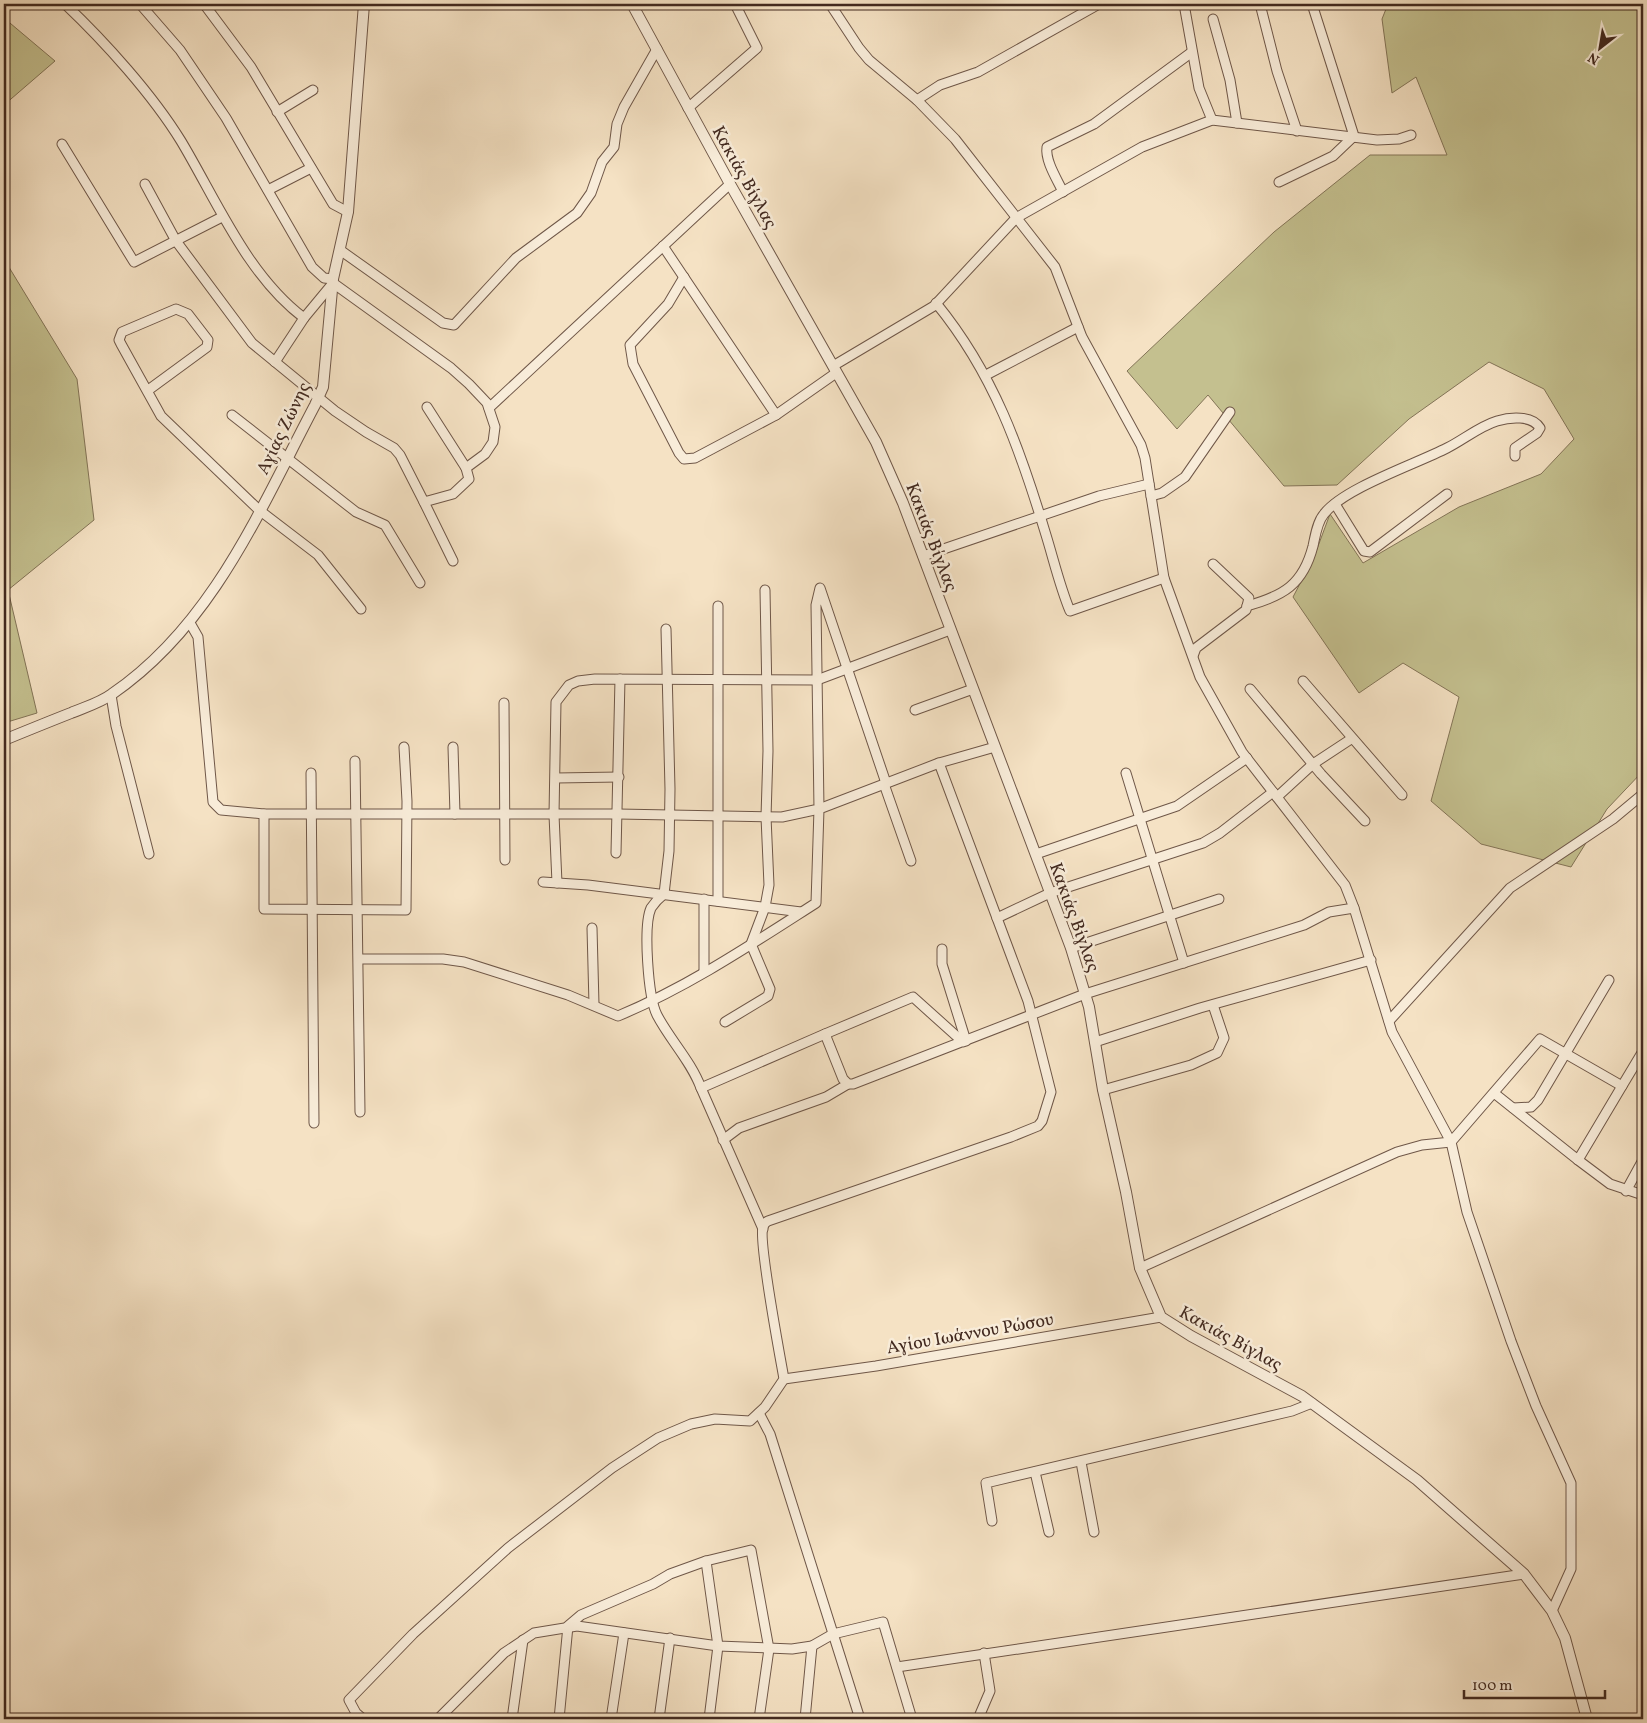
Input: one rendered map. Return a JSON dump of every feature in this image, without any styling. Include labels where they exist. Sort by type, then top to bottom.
[{"type":"street","points":[[140,4],[180,50],[197,74],[242,143],[312,267],[324,278],[333,281],[451,368],[469,384],[489,408],[495,427],[494,442],[485,454],[466,468]]},
{"type":"street","points":[[204,4],[251,67],[333,204],[348,212]]},
{"type":"street","name":"Αγίας Ζώνης","points":[[4,740],[111,695],[135,677],[190,624],[211,596],[319,398],[323,387],[333,281],[348,212],[364,4]]},
{"type":"street","name":"Κακιάς Βίγλας","points":[[632,4],[730,184],[876,442],[903,503],[1071,948],[1085,994],[1140,1268],[1161,1317],[1312,1404],[1417,1480],[1524,1574],[1552,1611],[1565,1638],[1587,1719]]},
{"type":"street","points":[[688,108],[757,48],[735,4]]},
{"type":"street","points":[[830,4],[854,42],[869,60],[917,100],[955,139],[1055,267],[1078,327],[1113,397],[1141,445],[1164,578],[1204,684],[1247,758],[1345,885],[1371,960],[1392,1032],[1451,1142],[1467,1212],[1511,1341],[1536,1406],[1571,1483],[1571,1569],[1564,1589],[1552,1611]]},
{"type":"street","points":[[917,100],[940,85],[978,72],[1099,4]]},
{"type":"street","points":[[1184,4],[1199,88],[1212,120]]},
{"type":"street","points":[[1260,4],[1277,71],[1297,131]]},
{"type":"street","points":[[1312,4],[1354,136]]},
{"type":"street","points":[[71,6],[158,108],[181,141],[222,217],[272,291],[304,318]]},
{"type":"street","points":[[1213,19],[1230,80],[1237,124]]},
{"type":"street","points":[[340,250],[443,323],[454,325],[516,258],[577,213],[591,193],[602,162],[614,147],[617,124],[624,107],[656,49]]},
{"type":"street","points":[[1063,192],[1049,162],[1046,153],[1047,147],[1094,124],[1192,52]]},
{"type":"street","points":[[277,112],[313,90]]},
{"type":"street","points":[[684,277],[668,304],[630,345],[633,364],[679,453],[684,459],[695,458],[776,416],[835,369],[936,303],[1016,218],[1142,148],[1212,120],[1388,140],[1411,135]]},
{"type":"street","points":[[1279,182],[1333,156],[1354,136]]},
{"type":"street","points":[[62,144],[134,262],[222,217]]},
{"type":"street","points":[[268,190],[311,168]]},
{"type":"street","points":[[144,184],[176,241],[252,343],[319,398],[366,432],[394,448],[400,455],[452,561]]},
{"type":"street","points":[[489,408],[730,184]]},
{"type":"street","points":[[663,246],[776,416]]},
{"type":"street","points":[[275,362],[304,318],[333,281]]},
{"type":"street","points":[[936,303],[959,330],[986,375],[1016,445],[1070,612],[1164,578]]},
{"type":"street","points":[[147,391],[206,347],[208,340],[184,311],[176,308],[122,332],[119,340],[147,391],[161,416],[259,510],[318,555],[361,608]]},
{"type":"street","points":[[986,375],[1078,327]]},
{"type":"street","points":[[424,502],[454,494],[469,479],[466,468],[427,407]]},
{"type":"street","points":[[1151,496],[1162,493],[1185,477],[1230,412]]},
{"type":"street","points":[[232,415],[356,512],[385,525],[420,583]]},
{"type":"street","points":[[1247,606],[1271,599],[1291,588],[1310,558],[1323,515],[1338,500],[1417,460],[1450,447],[1495,422],[1508,418],[1525,419],[1537,423],[1540,428],[1537,433],[1515,448],[1515,456]]},
{"type":"street","points":[[923,556],[1099,496],[1149,484]]},
{"type":"street","points":[[1334,504],[1364,551],[1370,552],[1447,494]]},
{"type":"street","points":[[1193,656],[1196,648],[1246,610],[1249,598],[1213,564]]},
{"type":"street","points":[[359,960],[443,959],[464,962],[618,1016],[652,1002],[751,944],[816,903],[819,808],[816,605],[820,588],[911,861]]},
{"type":"street","points":[[725,1022],[768,996],[770,989],[751,944],[765,907],[770,885],[766,817],[767,680],[765,590]]},
{"type":"street","points":[[718,606],[718,901]]},
{"type":"street","points":[[190,624],[198,637],[213,802],[221,810],[264,814],[618,814],[782,818],[819,808],[939,763],[995,747]]},
{"type":"street","points":[[363,1719],[356,1713],[349,1700],[413,1634],[508,1548],[612,1468],[658,1438],[691,1424],[715,1419],[750,1421],[781,1387],[784,1379],[765,1258],[763,1229],[696,1074],[658,1018],[652,1002],[648,967],[649,918],[658,898],[664,894],[669,851],[666,629]]},
{"type":"street","points":[[557,883],[554,815],[556,702],[562,691],[578,681],[620,679],[817,680],[950,630]]},
{"type":"street","points":[[616,853],[620,679]]},
{"type":"street","points":[[1303,681],[1351,739],[1402,794]]},
{"type":"street","points":[[1250,689],[1313,764],[1365,821]]},
{"type":"street","points":[[914,710],[973,690]]},
{"type":"street","points":[[111,695],[116,726],[149,854]]},
{"type":"street","points":[[504,703],[505,860]]},
{"type":"street","points":[[998,918],[1050,893],[1203,843],[1275,795],[1313,764],[1351,739]]},
{"type":"street","points":[[264,814],[264,909],[406,910],[407,814],[404,747]]},
{"type":"street","points":[[453,747],[455,814]]},
{"type":"street","points":[[1036,854],[1177,806],[1247,758]]},
{"type":"street","points":[[355,761],[360,1112]]},
{"type":"street","points":[[763,1229],[768,1221],[984,1147],[1038,1126],[1042,1121],[1051,1092],[1032,1015],[998,918],[939,763]]},
{"type":"street","points":[[311,773],[314,1123]]},
{"type":"street","points":[[1126,773],[1154,858],[1184,963]]},
{"type":"street","points":[[556,778],[619,777]]},
{"type":"street","points":[[1389,1020],[1510,888],[1613,819],[1643,794]]},
{"type":"street","points":[[544,882],[664,894],[801,912]]},
{"type":"street","points":[[704,899],[704,972]]},
{"type":"street","points":[[1071,948],[1219,899]]},
{"type":"street","points":[[723,1140],[739,1128],[826,1097],[848,1084],[853,1084],[1085,994],[1304,925],[1329,912],[1354,908]]},
{"type":"street","points":[[592,928],[594,1006]]},
{"type":"street","points":[[942,949],[942,964],[965,1041]]},
{"type":"street","points":[[1095,1042],[1214,1005],[1371,960]]},
{"type":"street","points":[[1513,1108],[1531,1106],[1538,1100],[1609,980]]},
{"type":"street","points":[[701,1088],[913,997],[965,1041]]},
{"type":"street","points":[[1103,1090],[1191,1065],[1217,1052],[1224,1038],[1214,1005]]},
{"type":"street","points":[[825,1034],[843,1079],[848,1084]]},
{"type":"street","points":[[1140,1268],[1396,1152],[1422,1145],[1451,1142],[1540,1039],[1622,1086]]},
{"type":"street","points":[[1578,1160],[1643,1051]]},
{"type":"street","points":[[1494,1093],[1610,1184],[1626,1191],[1643,1195]]},
{"type":"street","points":[[1626,1191],[1643,1160]]},
{"type":"street","name":"Αγίου Ιωάννου Ρώσου","points":[[784,1379],[876,1366],[1161,1317]]},
{"type":"street","points":[[992,1521],[986,1483],[1292,1411],[1312,1404]]},
{"type":"street","points":[[759,1413],[770,1434],[860,1719]]},
{"type":"street","points":[[1080,1462],[1094,1532]]},
{"type":"street","points":[[1035,1472],[1049,1532]]},
{"type":"street","points":[[559,1719],[568,1626],[581,1615],[653,1584],[670,1574],[706,1561],[751,1550],[769,1649],[759,1719]]},
{"type":"street","points":[[706,1561],[718,1646],[709,1719]]},
{"type":"street","points":[[897,1667],[1524,1574]]},
{"type":"street","points":[[438,1719],[504,1653],[534,1633],[568,1626],[670,1638],[718,1646],[792,1649],[812,1646],[833,1634],[883,1622],[912,1719]]},
{"type":"street","points":[[611,1719],[624,1633]]},
{"type":"street","points":[[659,1719],[670,1638]]},
{"type":"street","points":[[512,1719],[523,1640]]},
{"type":"street","points":[[805,1719],[812,1646]]},
{"type":"street","points":[[978,1719],[990,1691],[984,1653]]},
{"type":"shaded area","points":[[1388,4],[1643,4],[1643,771],[1607,809],[1571,867],[1481,844],[1431,801],[1459,697],[1403,663],[1359,693],[1293,597],[1314,557],[1330,514],[1363,563],[1459,507],[1541,474],[1574,439],[1544,389],[1489,362],[1409,419],[1337,485],[1284,486],[1208,395],[1177,429],[1127,371],[1274,232],[1370,155],[1447,155],[1416,77],[1392,93],[1382,19]]},
{"type":"shaded area","points":[[4,18],[55,61],[4,105]]},
{"type":"shaded area","points":[[4,259],[77,379],[94,520],[8,590],[37,713],[4,723]]}]
